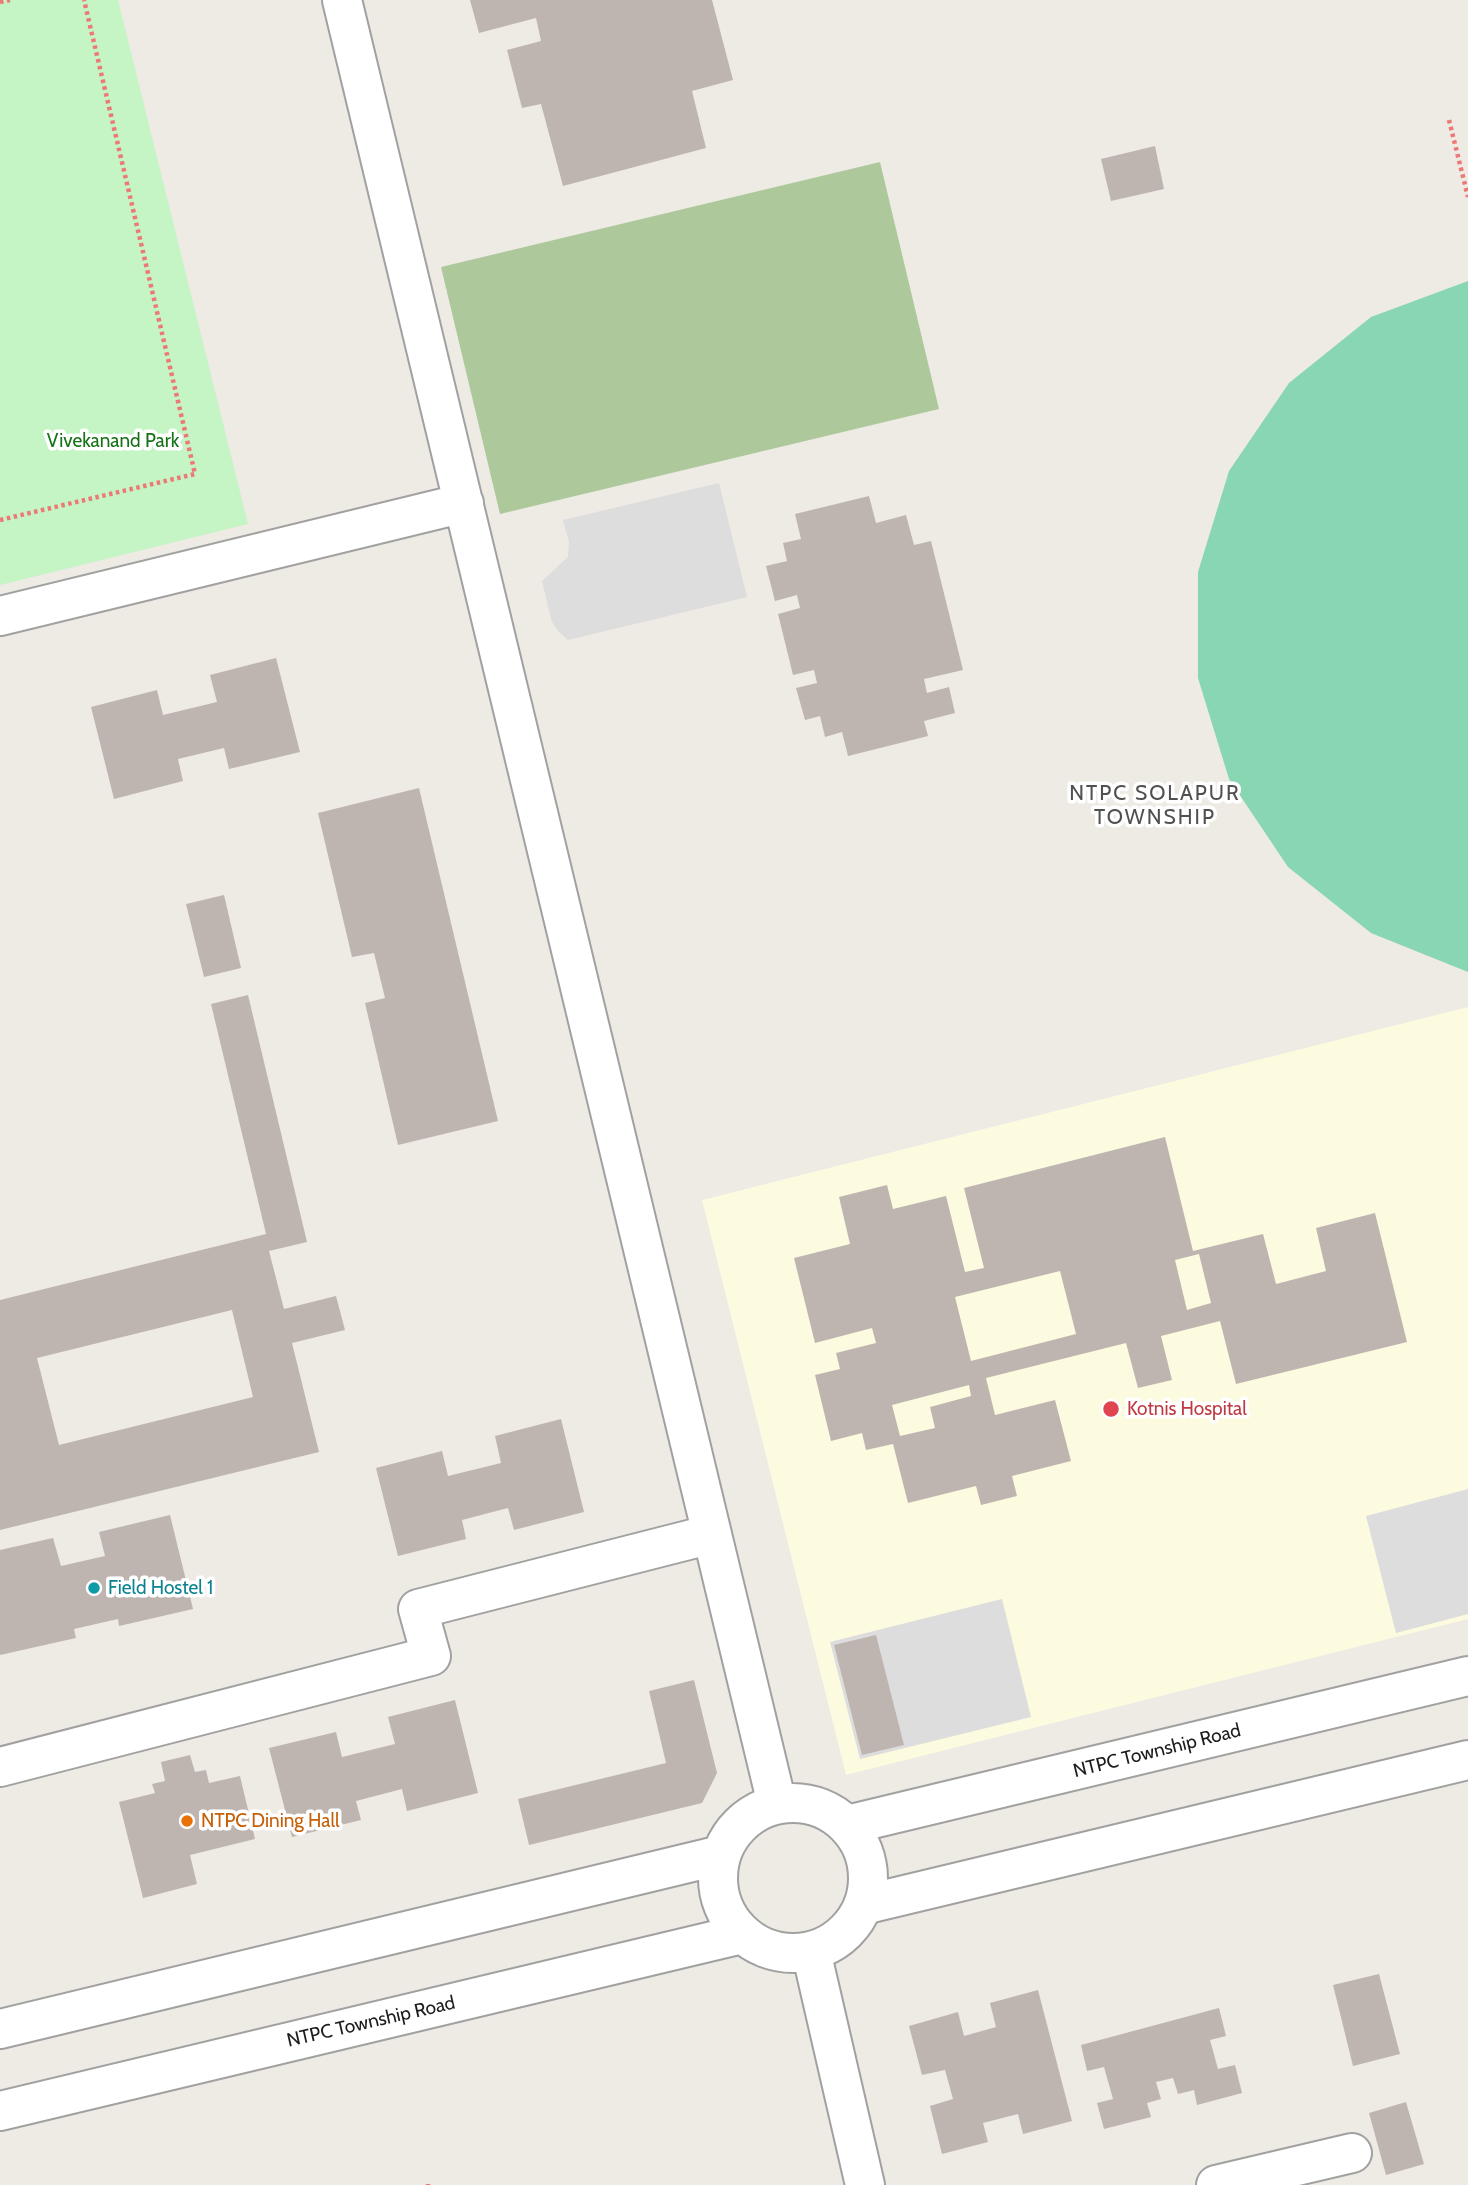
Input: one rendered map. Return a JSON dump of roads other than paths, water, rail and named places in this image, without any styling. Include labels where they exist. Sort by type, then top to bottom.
[{"type":"street","points":[[342,0],[777,1804]]},
{"type":"street","points":[[0,616],[464,503]]},
{"type":"street","points":[[0,1767],[431,1656],[418,1609],[712,1534]]},
{"type":"street","name":"NTPC Township Road","points":[[847,1825],[1468,1676]]},
{"type":"street","points":[[863,1905],[1468,1760]]},
{"type":"street","points":[[795,1802],[821,1807],[847,1825],[859,1842],[868,1866],[867,1893],[863,1905],[845,1934],[825,1947],[803,1954],[778,1953],[756,1945],[742,1934],[724,1910],[718,1887],[721,1855],[729,1837],[746,1817],[769,1805],[777,1804],[795,1802]]},
{"type":"street","points":[[0,2029],[721,1855]]},
{"type":"street","name":"NTPC Township Road","points":[[0,2111],[742,1934]]},
{"type":"street","points":[[811,1951],[865,2185]]},
{"type":"street","points":[[1216,2185],[1352,2152]]},
{"type":"place","name":"Kotnis Hospital","points":[[1111,1409]]},
{"type":"place","name":"Field Hostel 1","points":[[94,1588]]},
{"type":"place","name":"NTPC Dining Hall","points":[[187,1821]]},
{"type":"district","name":"NTPC SOLAPUR TOWNSHIP","points":[[1155,806]]},
{"type":"park label","name":"Vivekanand Park","points":[[113,441]]}]
